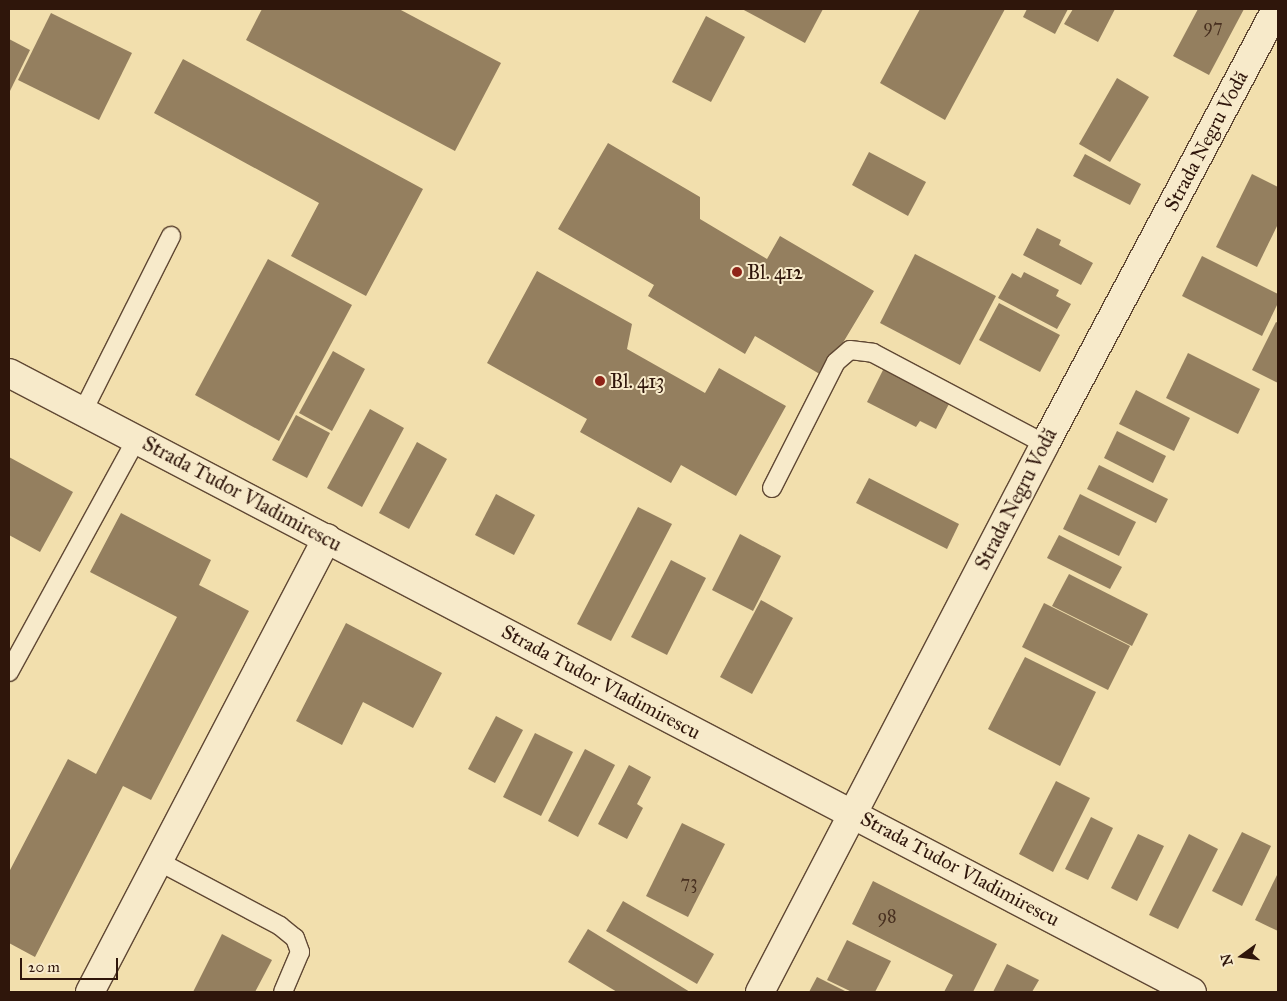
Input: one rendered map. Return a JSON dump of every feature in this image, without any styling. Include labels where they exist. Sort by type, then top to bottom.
[{"type":"street","name":"Strada Negru Vodă","points":[[760,992],[1045,444],[1276,9]]},
{"type":"street","name":"Strada Tudor Vladimirescu","points":[[9,373],[1192,992]]},
{"type":"street","points":[[90,992],[327,538]]},
{"type":"lane","points":[[83,411],[171,236]]},
{"type":"lane","points":[[772,488],[836,362],[850,350],[873,353],[1045,444]]},
{"type":"lane","points":[[9,672],[136,438]]},
{"type":"lane","points":[[158,860],[280,926],[294,938],[300,952],[283,992]]},
{"type":"building","points":[[262,9],[399,9],[501,63],[455,151],[246,40]]},
{"type":"building","points":[[742,9],[823,9],[805,43]]},
{"type":"building","points":[[920,9],[1005,9],[945,120],[880,83]]},
{"type":"building","points":[[1027,9],[1068,9],[1055,34],[1023,17]]},
{"type":"building","points":[[1073,9],[1115,9],[1098,42],[1064,24]]},
{"type":"building","points":[[1198,9],[1244,9],[1209,75],[1173,56]]},
{"type":"building","points":[[51,13],[132,53],[99,120],[18,80]]},
{"type":"building","points":[[706,16],[745,37],[711,102],[672,82]]},
{"type":"building","points":[[9,39],[30,50],[9,93]]},
{"type":"building","points":[[183,59],[423,189],[366,296],[291,256],[319,203],[154,113]]},
{"type":"building","points":[[1117,78],[1149,97],[1110,162],[1079,144]]},
{"type":"building","name":"Bl. 412","points":[[608,143],[700,197],[700,219],[767,259],[780,236],[874,291],[823,376],[755,336],[745,354],[648,296],[654,285],[558,229]]},
{"type":"building","points":[[869,152],[926,182],[908,216],[852,185]]},
{"type":"building","points":[[1085,154],[1141,184],[1130,205],[1073,176]]},
{"type":"building","points":[[1252,174],[1278,187],[1278,224],[1257,267],[1216,247]]},
{"type":"building","points":[[1037,228],[1061,240],[1059,245],[1093,263],[1081,285],[1023,255]]},
{"type":"building","points":[[915,254],[996,296],[960,365],[880,323]]},
{"type":"building","points":[[1202,256],[1278,294],[1278,303],[1262,336],[1182,296]]},
{"type":"building","points":[[268,259],[352,305],[279,441],[195,395]]},
{"type":"building","name":"Bl. 413","points":[[537,271],[632,324],[627,349],[705,393],[719,368],[786,406],[736,496],[681,465],[671,483],[580,432],[587,419],[487,363]]},
{"type":"building","points":[[1024,272],[1059,290],[1056,296],[1071,304],[1057,329],[998,298],[1012,273],[1021,278]]},
{"type":"building","points":[[999,303],[1060,335],[1040,372],[979,340]]},
{"type":"building","points":[[1276,322],[1278,323],[1278,383],[1252,370]]},
{"type":"building","points":[[333,351],[365,369],[332,431],[299,413]]},
{"type":"building","points":[[1188,353],[1260,389],[1238,434],[1166,398]]},
{"type":"building","points":[[885,366],[951,400],[936,429],[920,421],[916,427],[867,402]]},
{"type":"building","points":[[1136,390],[1190,418],[1174,451],[1119,424]]},
{"type":"building","points":[[370,409],[404,428],[362,507],[327,488]]},
{"type":"building","points":[[296,415],[330,433],[307,478],[272,460]]},
{"type":"building","points":[[1117,431],[1166,456],[1153,483],[1104,458]]},
{"type":"building","points":[[417,442],[447,459],[409,529],[379,513]]},
{"type":"building","points":[[9,457],[73,492],[40,552],[9,535]]},
{"type":"building","points":[[1099,465],[1168,499],[1156,523],[1087,489]]},
{"type":"building","points":[[869,478],[959,524],[947,549],[856,503]]},
{"type":"building","points":[[496,494],[535,515],[514,555],[475,535]]},
{"type":"building","points":[[1080,494],[1136,522],[1119,556],[1063,529]]},
{"type":"building","points":[[638,507],[672,524],[611,641],[577,624]]},
{"type":"building","points":[[121,513],[211,560],[199,585],[249,611],[151,800],[123,786],[35,957],[9,943],[9,872],[68,759],[96,774],[177,617],[90,572]]},
{"type":"building","points":[[740,534],[781,556],[753,611],[712,590]]},
{"type":"building","points":[[1059,535],[1122,567],[1110,589],[1047,558]]},
{"type":"building","points":[[671,560],[706,578],[667,655],[631,637]]},
{"type":"building","points":[[1069,574],[1148,614],[1132,646],[1052,606]]},
{"type":"building","points":[[761,600],[793,618],[752,694],[720,677]]},
{"type":"building","points":[[1044,603],[1130,646],[1108,690],[1022,647]]},
{"type":"building","points":[[346,623],[442,673],[413,728],[363,702],[342,745],[296,721]]},
{"type":"building","points":[[1025,657],[1096,692],[1060,766],[988,729]]},
{"type":"building","points":[[496,716],[523,730],[495,783],[468,769]]},
{"type":"building","points":[[535,733],[573,752],[541,816],[503,797]]},
{"type":"building","points":[[585,749],[615,765],[578,837],[548,821]]},
{"type":"building","points":[[629,765],[651,777],[637,804],[643,808],[627,839],[598,824]]},
{"type":"building","points":[[1056,781],[1090,798],[1053,872],[1019,854]]},
{"type":"building","points":[[1091,817],[1113,828],[1088,880],[1065,869]]},
{"type":"building","points":[[682,823],[725,844],[688,917],[646,896]]},
{"type":"building","points":[[1242,832],[1271,846],[1242,906],[1212,891]]},
{"type":"building","points":[[1138,834],[1164,846],[1137,901],[1111,888]]},
{"type":"building","points":[[1189,834],[1218,849],[1178,929],[1149,915]]},
{"type":"building","points":[[1278,873],[1278,931],[1255,920]]},
{"type":"building","points":[[873,881],[997,944],[973,992],[944,992],[953,975],[852,924]]},
{"type":"building","points":[[623,901],[714,954],[697,984],[606,931]]},
{"type":"building","points":[[588,929],[690,992],[617,992],[568,962]]},
{"type":"building","points":[[222,934],[272,960],[255,992],[193,992]]},
{"type":"building","points":[[847,940],[891,961],[875,992],[852,992],[827,980]]},
{"type":"building","points":[[1007,964],[1039,980],[1032,992],[993,992]]},
{"type":"building","points":[[817,977],[847,992],[809,992]]},
{"type":"place","name":"Bl. 412","points":[[737,272]]},
{"type":"place","name":"Bl. 413","points":[[600,381]]}]
